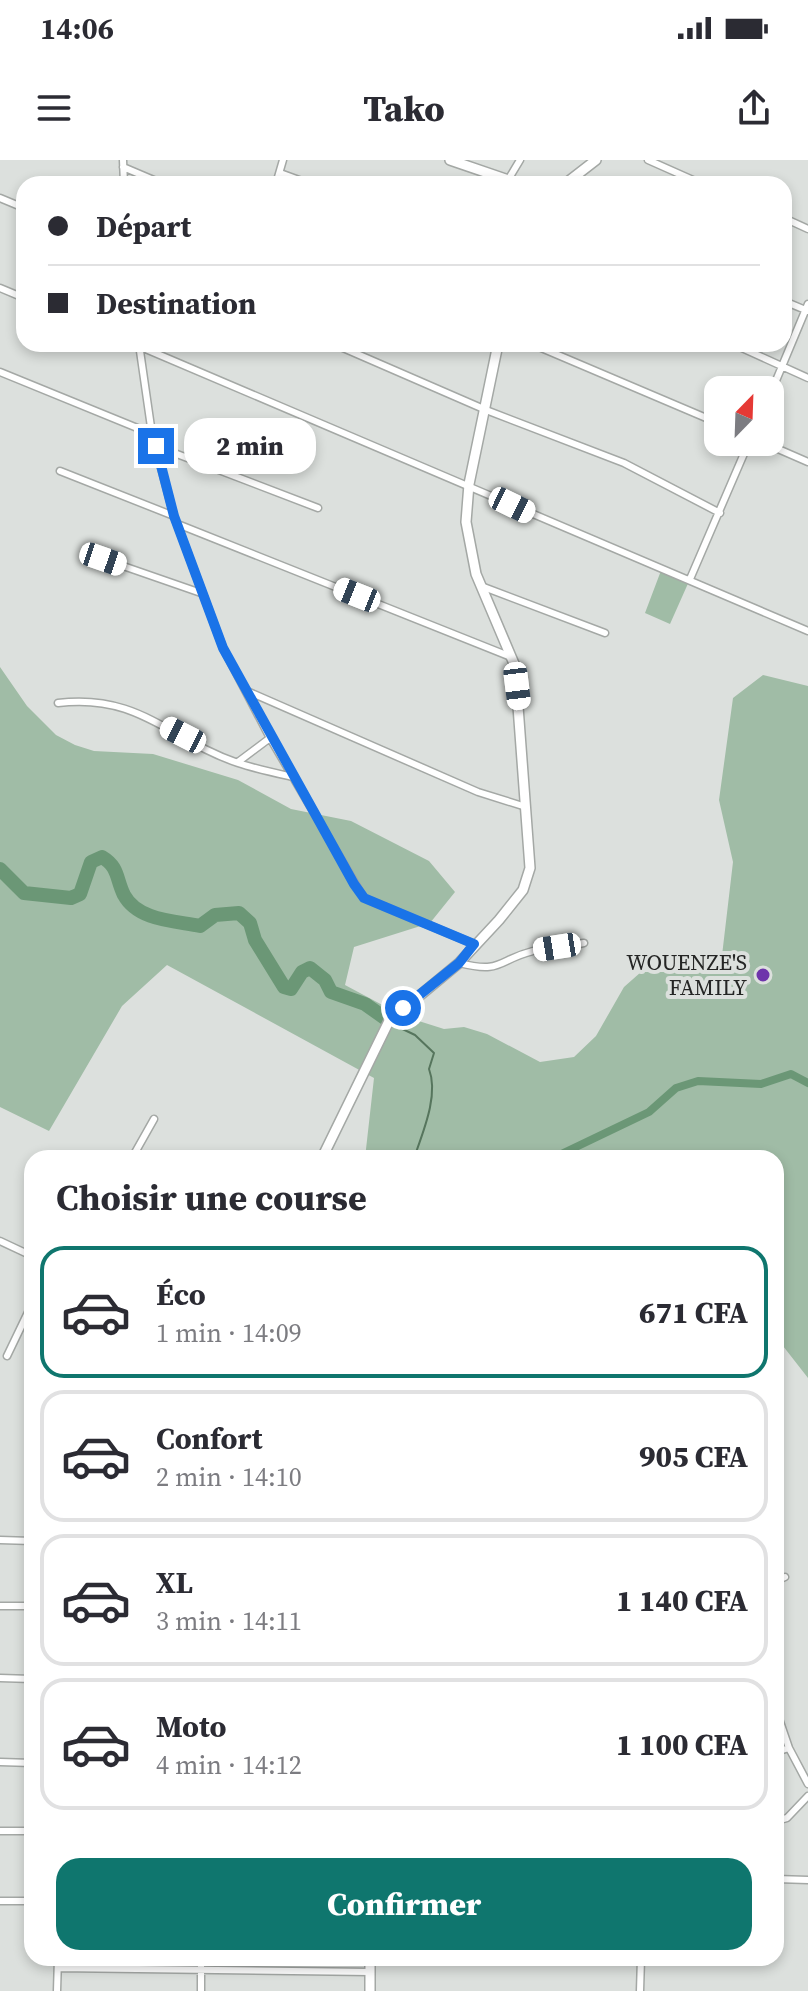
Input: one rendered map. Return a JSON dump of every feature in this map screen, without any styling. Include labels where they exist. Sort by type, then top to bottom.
[{"type":"main road","points":[[450,160],[496,176]]},
{"type":"main road","points":[[575,176],[596,160]]},
{"type":"main road","points":[[326,1150],[389,1021],[459,963],[499,920],[523,890],[531,853],[520,705],[512,658],[481,586],[466,522],[469,484],[497,352]]},
{"type":"main road","points":[[370,1966],[370,1991]]},
{"type":"street","points":[[279,176],[283,160]]},
{"type":"street","points":[[648,160],[684,176]]},
{"type":"street","points":[[123,164],[147,176]]},
{"type":"street","points":[[280,173],[288,176]]},
{"type":"street","points":[[792,344],[807,308]]},
{"type":"street","points":[[139,352],[152,434],[174,516],[180,525],[201,593],[223,648],[270,738],[364,898],[474,944]]},
{"type":"street","points":[[155,352],[808,631]]},
{"type":"street","points":[[352,352],[486,410],[624,463],[720,513]]},
{"type":"street","points":[[551,352],[704,417]]},
{"type":"street","points":[[751,352],[808,378]]},
{"type":"street","points":[[779,376],[789,352]]},
{"type":"street","points":[[0,372],[152,434]]},
{"type":"street","points":[[156,446],[318,508]]},
{"type":"street","points":[[784,452],[808,462]]},
{"type":"street","points":[[690,579],[743,456]]},
{"type":"street","points":[[60,471],[174,516]]},
{"type":"street","points":[[180,525],[512,658]]},
{"type":"street","points":[[103,559],[201,593]]},
{"type":"street","points":[[481,586],[605,633]]},
{"type":"street","points":[[247,691],[478,792],[526,807]]},
{"type":"street","points":[[58,703],[94,700],[128,707],[237,763],[293,777]]},
{"type":"street","points":[[237,763],[270,738]]},
{"type":"street","points":[[459,963],[481,969],[497,967],[529,952],[584,943]]},
{"type":"street","points":[[137,1150],[154,1119]]},
{"type":"street","points":[[0,1241],[24,1252]]},
{"type":"street","points":[[7,1356],[24,1321]]},
{"type":"street","points":[[0,1540],[24,1541]]},
{"type":"street","points":[[0,1606],[24,1606]]},
{"type":"street","points":[[0,1678],[24,1679]]},
{"type":"street","points":[[784,1733],[807,1781]]},
{"type":"street","points":[[784,1750],[789,1748]]},
{"type":"street","points":[[0,1762],[24,1763]]},
{"type":"street","points":[[784,1819],[808,1796]]},
{"type":"street","points":[[0,1831],[24,1831]]},
{"type":"street","points":[[784,1879],[808,1880]]},
{"type":"street","points":[[0,1901],[24,1901]]},
{"type":"street","points":[[201,1966],[201,1991]]},
{"type":"street","points":[[640,1991],[641,1966]]},
{"type":"street","points":[[57,1991],[58,1968],[370,1972]]},
{"type":"green space","points":[[662,568],[690,579],[670,624],[645,613]]},
{"type":"green space","points":[[0,667],[27,706],[56,735],[75,745],[94,751],[153,754],[238,780],[291,809],[351,821],[429,861],[455,892],[430,923],[354,947],[345,985],[403,1016],[444,1029],[464,1027],[487,1034],[540,1062],[574,1057],[596,1036],[624,987],[641,972],[682,972],[721,964],[733,862],[719,800],[733,698],[763,675],[808,686],[808,1378],[784,1347],[784,1150],[366,1150],[374,1078],[167,965],[122,1006],[49,1131],[0,1107]]},
{"type":"waterway","points":[[0,869],[24,893],[71,898],[80,894],[91,862],[102,857],[111,865],[130,904],[138,910],[158,918],[200,926],[215,915],[239,913],[250,923],[255,940],[284,987],[291,989],[302,972],[310,968],[325,980],[331,992],[365,1004],[389,1021]]},
{"type":"waterway","points":[[392,1024],[415,1035],[434,1053],[429,1069],[431,1102],[417,1150]]},
{"type":"waterway","points":[[570,1150],[649,1112],[676,1088],[698,1081],[761,1084],[791,1074],[808,1083]]},
{"type":"place","name":"WOUENZE'S FAMILY","points":[[763,975]]},
{"type":"route","points":[[156,446],[174,516],[180,525],[201,593],[223,648],[270,738],[354,884],[364,898],[474,944],[459,963],[403,1008]]}]
